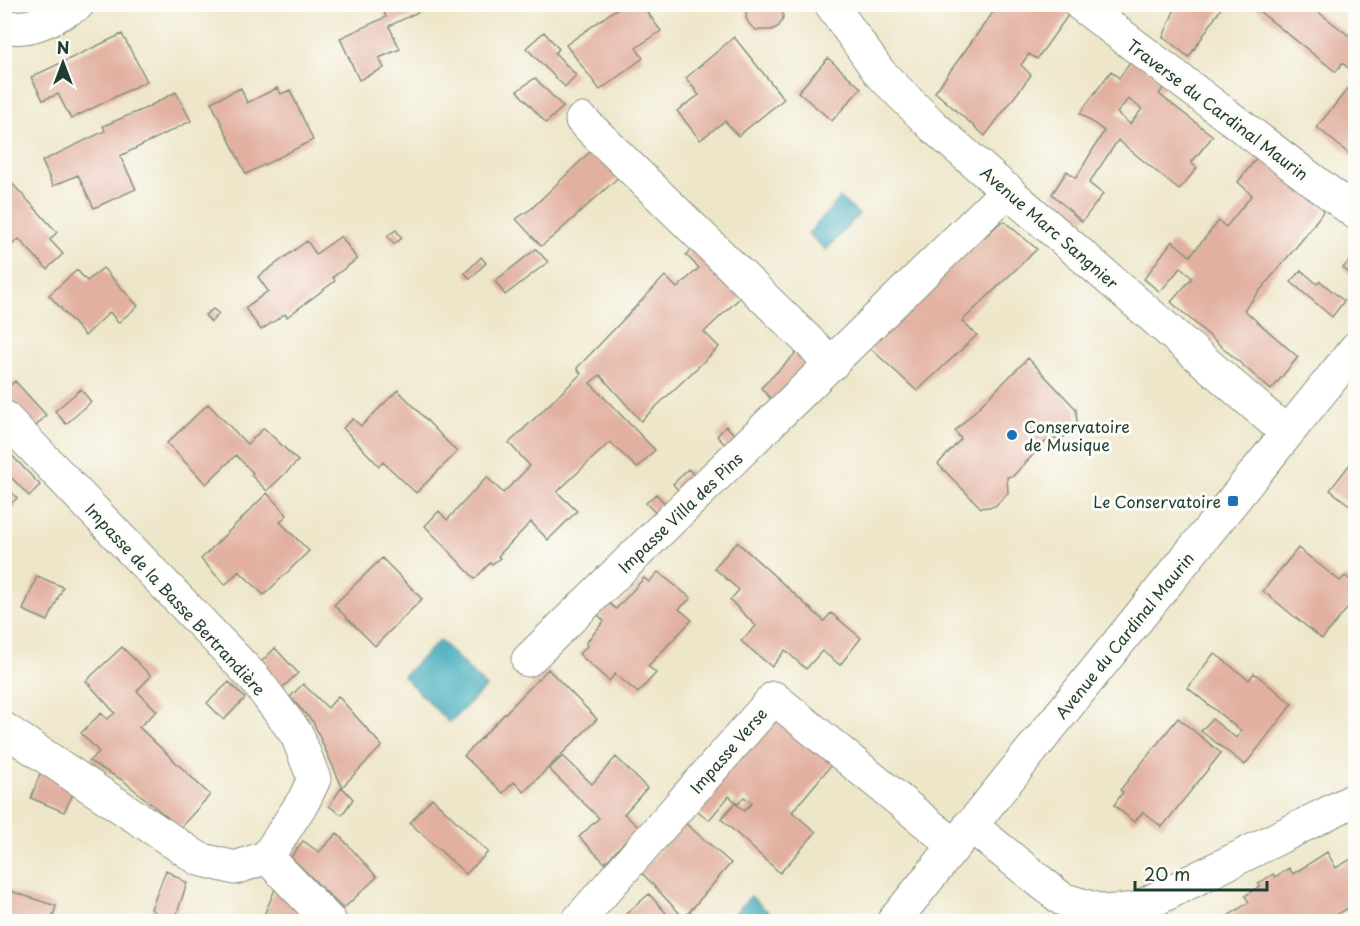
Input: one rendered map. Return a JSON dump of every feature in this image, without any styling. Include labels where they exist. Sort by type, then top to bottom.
[{"type":"street","points":[[4,26],[13,28],[34,26],[78,4]]},
{"type":"street","name":"Avenue Marc Sangnier","points":[[831,4],[879,72],[936,129],[1287,433]]},
{"type":"street","name":"Traverse du Cardinal Maurin","points":[[1080,4],[1356,213]]},
{"type":"street","points":[[582,120],[832,364]]},
{"type":"street","name":"Impasse Villa des Pins","points":[[528,660],[1008,190]]},
{"type":"street","name":"Avenue du Cardinal Maurin","points":[[893,921],[1356,348]]},
{"type":"street","name":"Impasse de la Basse Bertrandière","points":[[4,417],[255,679],[297,735],[314,778],[304,800],[267,858]]},
{"type":"street","name":"Impasse Verse","points":[[577,921],[774,698],[962,835]]},
{"type":"street","points":[[4,729],[199,859],[235,868],[267,858],[330,921]]},
{"type":"street","points":[[962,835],[1062,899],[1105,912],[1136,909],[1356,799]]},
{"type":"water","points":[[840,198],[859,214],[826,250],[808,234]]},
{"type":"water","points":[[440,640],[486,687],[449,723],[403,676]]},
{"type":"water","points":[[751,896],[778,921],[736,921],[731,917]]},
{"type":"building","points":[[380,4],[434,4],[389,26],[400,49],[379,58],[384,68],[359,80],[340,38],[386,17]]},
{"type":"building","points":[[747,4],[782,4],[783,18],[779,26],[772,30],[756,30],[746,18]]},
{"type":"building","points":[[999,4],[1063,4],[1071,11],[1037,59],[1029,54],[1021,65],[1031,75],[985,136],[935,92]]},
{"type":"building","points":[[1177,4],[1224,4],[1189,57],[1163,37]]},
{"type":"building","points":[[1250,4],[1308,4],[1356,41],[1356,70],[1354,72],[1342,63],[1336,72]]},
{"type":"building","points":[[622,5],[642,5],[661,31],[636,48],[643,58],[600,90],[566,45]]},
{"type":"building","points":[[544,32],[559,49],[555,53],[576,75],[565,87],[526,48]]},
{"type":"building","points":[[122,34],[147,81],[71,119],[58,94],[43,100],[31,77]]},
{"type":"building","points":[[734,37],[784,99],[738,136],[725,121],[700,140],[677,111],[699,95],[686,78]]},
{"type":"building","points":[[828,58],[861,88],[832,121],[798,92]]},
{"type":"building","points":[[1133,59],[1166,84],[1159,94],[1213,136],[1191,163],[1197,168],[1179,190],[1118,140],[1089,183],[1103,194],[1082,222],[1052,194],[1067,171],[1076,178],[1104,131],[1080,113],[1111,71],[1119,78]],"holes":[[[1128,99],[1142,109],[1130,124],[1117,113]]]},
{"type":"building","points":[[535,78],[563,107],[546,123],[517,91]]},
{"type":"building","points":[[1350,86],[1356,91],[1356,160],[1317,127]]},
{"type":"building","points":[[241,88],[247,103],[277,88],[281,94],[290,90],[313,140],[246,174],[211,102]]},
{"type":"building","points":[[176,92],[191,121],[120,156],[136,189],[94,208],[78,175],[53,186],[42,161],[105,131],[103,126],[144,109]]},
{"type":"building","points":[[595,147],[622,174],[541,246],[516,219],[531,209]]},
{"type":"building","points":[[1258,156],[1325,209],[1244,310],[1298,357],[1271,390],[1171,302],[1192,278],[1181,267],[1160,292],[1144,279],[1172,241],[1190,256],[1219,221],[1226,227],[1252,195],[1238,182]]},
{"type":"building","points":[[7,178],[57,232],[50,240],[63,254],[47,269],[19,239],[7,249],[4,247],[4,181]]},
{"type":"building","points":[[1001,222],[1005,222],[1037,249],[962,321],[977,335],[917,391],[869,347]]},
{"type":"building","points":[[396,230],[402,238],[394,244],[387,236]]},
{"type":"building","points":[[341,236],[357,259],[333,277],[335,281],[287,317],[285,314],[261,330],[245,308],[268,291],[258,277],[307,241],[316,254]]},
{"type":"building","points":[[695,246],[744,294],[704,332],[719,347],[641,421],[600,375],[590,383],[655,450],[637,468],[610,442],[557,492],[577,511],[548,540],[531,522],[498,556],[500,558],[490,563],[475,579],[425,526],[439,511],[447,520],[487,477],[503,493],[530,466],[509,443],[581,374],[577,368],[665,276],[677,288],[699,268],[686,255]]},
{"type":"building","points":[[536,249],[548,262],[505,295],[495,281]]},
{"type":"building","points":[[481,257],[486,263],[470,279],[465,273]]},
{"type":"building","points":[[1352,258],[1356,261],[1356,279],[1343,268]]},
{"type":"building","points":[[103,268],[138,306],[118,323],[110,312],[85,336],[49,295],[77,270],[87,281]]},
{"type":"building","points":[[1301,270],[1317,284],[1320,281],[1344,301],[1332,317],[1291,282]]},
{"type":"building","points":[[213,309],[219,314],[211,322],[205,315]]},
{"type":"building","points":[[799,350],[816,368],[777,406],[761,388]]},
{"type":"building","name":"Conservatoire de Musique","points":[[1028,358],[1076,409],[1077,423],[1062,439],[1048,439],[1013,476],[1007,477],[1008,493],[995,506],[981,508],[938,464],[961,439],[955,431]]},
{"type":"building","points":[[15,381],[46,415],[36,426],[24,420],[4,399],[4,391]]},
{"type":"building","points":[[81,389],[91,402],[66,424],[55,411]]},
{"type":"building","points":[[398,390],[457,452],[416,493],[383,462],[379,466],[343,428],[353,419],[361,426]]},
{"type":"building","points":[[208,404],[247,444],[264,428],[298,461],[267,491],[236,455],[206,484],[167,443]]},
{"type":"building","points":[[726,426],[744,444],[734,454],[717,436]]},
{"type":"building","points":[[4,447],[40,485],[29,496],[4,470]]},
{"type":"building","points":[[1356,456],[1356,510],[1330,490]]},
{"type":"building","points":[[688,469],[703,483],[686,499],[673,484]]},
{"type":"building","points":[[4,484],[17,498],[4,511]]},
{"type":"building","points":[[267,493],[287,515],[280,522],[309,551],[264,595],[239,571],[225,585],[201,559]]},
{"type":"building","points":[[656,494],[673,512],[663,521],[646,503]]},
{"type":"building","points":[[737,542],[824,621],[831,613],[861,638],[840,665],[822,651],[806,669],[785,650],[772,667],[741,641],[756,626],[730,600],[739,590],[714,568]]},
{"type":"building","points":[[1298,548],[1340,581],[1345,576],[1356,584],[1356,598],[1322,639],[1263,591]]},
{"type":"building","points":[[382,558],[422,599],[375,646],[334,605]]},
{"type":"building","points":[[658,572],[691,598],[679,609],[692,620],[648,666],[656,673],[638,693],[615,674],[609,681],[579,654],[604,621],[594,611],[605,600],[616,609],[644,578],[649,582]]},
{"type":"building","points":[[37,576],[63,587],[48,621],[23,610]]},
{"type":"building","points":[[122,647],[151,676],[137,691],[157,711],[139,727],[210,795],[180,828],[124,781],[89,761],[99,752],[81,733],[101,713],[107,719],[115,713],[86,681]]},
{"type":"building","points":[[275,648],[298,673],[282,688],[259,664]]},
{"type":"building","points":[[1214,653],[1249,680],[1254,673],[1292,704],[1245,765],[1201,731],[1212,719],[1236,738],[1241,731],[1188,688]]},
{"type":"building","points":[[548,669],[597,719],[524,792],[514,782],[503,793],[464,756]]},
{"type":"building","points":[[229,682],[245,698],[224,720],[207,703]]},
{"type":"building","points":[[303,684],[328,708],[338,696],[382,746],[342,787],[313,722],[290,697]]},
{"type":"building","points":[[1178,718],[1221,753],[1162,827],[1143,812],[1134,822],[1114,805],[1123,792],[1120,790]]},
{"type":"building","points":[[775,719],[834,762],[792,812],[816,832],[780,873],[721,819],[735,803],[744,811],[752,803],[744,797],[738,804],[729,796],[709,820],[695,809]]},
{"type":"building","points":[[563,756],[592,784],[616,757],[647,788],[624,814],[642,830],[628,846],[624,842],[605,863],[579,837],[599,818],[549,769]]},
{"type":"building","points":[[42,768],[75,790],[64,812],[31,798]]},
{"type":"building","points":[[342,787],[353,799],[342,815],[329,806]]},
{"type":"building","points":[[432,798],[488,852],[466,874],[410,823]]},
{"type":"building","points":[[684,822],[731,863],[684,918],[641,872]]},
{"type":"building","points":[[337,833],[377,877],[343,909],[291,857],[303,841],[319,852]]},
{"type":"building","points":[[1327,852],[1336,868],[1356,856],[1356,904],[1332,917],[1334,922],[1219,922],[1249,902],[1245,896],[1273,874],[1275,877],[1289,868],[1293,874]]},
{"type":"building","points":[[166,870],[187,883],[174,922],[167,922],[151,909]]},
{"type":"building","points":[[276,887],[310,922],[261,922]]},
{"type":"building","points":[[7,890],[56,906],[51,922],[4,922],[4,898]]},
{"type":"building","points":[[649,894],[674,922],[617,922]]},
{"type":"place","name":"Conservatoire de Musique","points":[[1012,435]]},
{"type":"place","name":"Le Conservatoire","points":[[1233,501]]}]
